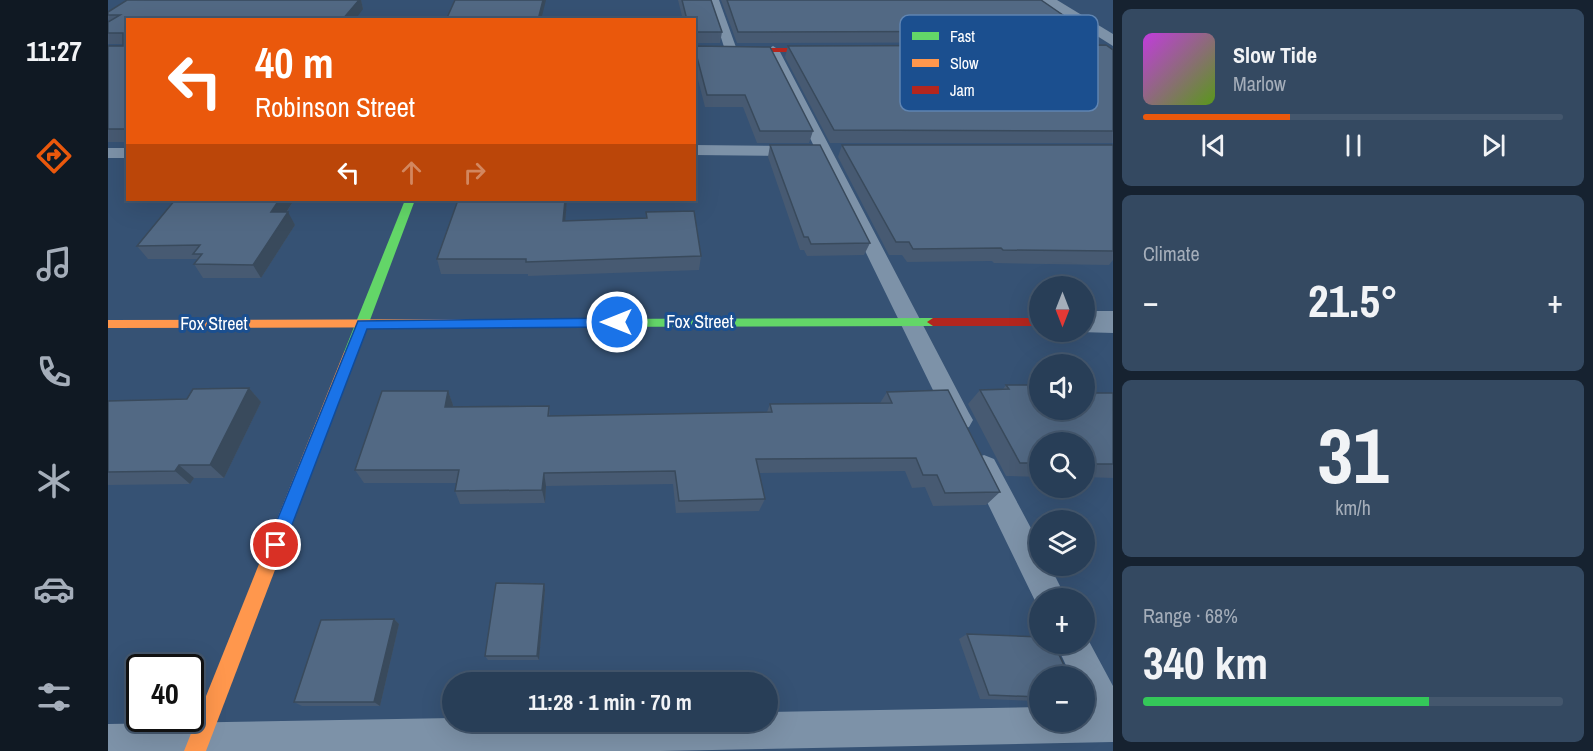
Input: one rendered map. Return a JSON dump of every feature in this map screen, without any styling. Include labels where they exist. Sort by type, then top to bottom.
[{"type":"street","points":[[1047,0],[1067,15]]},
{"type":"street","points":[[696,50],[844,50]]},
{"type":"street","points":[[196,747],[410,201]]},
{"type":"street","name":"Fox Street","points":[[108,324],[1029,322]]},
{"type":"street","points":[[1095,322],[1113,322]]},
{"type":"lane","points":[[714,0],[731,50]]},
{"type":"lane","points":[[773,50],[1045,588]]},
{"type":"lane","points":[[696,150],[848,151]]},
{"type":"lane","points":[[108,153],[126,153]]},
{"type":"lane","points":[[108,743],[196,747],[1113,724],[1078,654]]},
{"type":"building","points":[[127,0],[359,0],[344,18],[126,18],[126,129],[108,129],[108,46],[123,46],[123,33],[108,33],[108,22],[120,15],[108,15],[108,12]]},
{"type":"building","points":[[455,0],[543,0],[538,18],[447,18]]},
{"type":"building","points":[[682,0],[711,0],[722,32],[696,32],[696,18],[686,18]]},
{"type":"building","points":[[727,0],[1041,0],[1063,15],[900,15],[900,32],[738,32]]},
{"type":"building","points":[[1098,45],[1106,45],[1113,50],[1113,131],[834,130],[788,46],[900,46],[900,111],[1098,111]]},
{"type":"building","points":[[696,46],[770,47],[813,131],[760,131],[745,95],[707,95]]},
{"type":"building","points":[[770,145],[820,145],[870,243],[811,244],[808,237],[804,237]]},
{"type":"building","points":[[842,145],[1113,145],[1113,251],[1003,250],[1001,248],[913,249],[909,242],[896,242]]},
{"type":"building","points":[[174,201],[278,201],[271,212],[288,212],[253,265],[194,264],[202,254],[193,254],[200,245],[137,246]]},
{"type":"building","points":[[458,201],[565,201],[563,221],[647,218],[646,212],[694,211],[701,256],[526,262],[526,259],[437,259]]},
{"type":"building","points":[[1006,385],[1029,385],[1029,420],[1095,420],[1095,393],[1113,393],[1113,464],[1095,464],[1095,432],[1029,432],[1029,463],[1020,463],[980,390],[1009,389]]},
{"type":"building","points":[[249,388],[210,465],[179,465],[175,471],[108,472],[108,401],[187,399],[193,389]]},
{"type":"building","points":[[948,390],[1000,492],[945,493],[937,475],[923,475],[916,458],[756,459],[765,499],[679,501],[675,471],[544,473],[542,490],[455,491],[459,470],[355,470],[382,391],[448,391],[445,407],[549,406],[548,416],[772,412],[770,404],[892,403],[887,392]]},
{"type":"building","points":[[496,583],[544,584],[537,656],[485,656]]},
{"type":"building","points":[[394,619],[374,702],[294,702],[321,620]]},
{"type":"building","points":[[967,634],[1029,637],[1029,654],[1059,654],[1064,666],[1029,666],[1029,697],[989,695]]},
{"type":"traffic: fast","points":[[351,352],[410,201]]},
{"type":"traffic: fast","points":[[544,323],[933,322]]},
{"type":"traffic: slow","points":[[108,324],[544,323]]},
{"type":"traffic: slow","points":[[195,751],[351,352]]},
{"type":"traffic: jam","points":[[696,50],[832,50]]},
{"type":"traffic: jam","points":[[933,322],[1029,322]]},
{"type":"route","points":[[276,545],[363,324],[617,322]]}]
